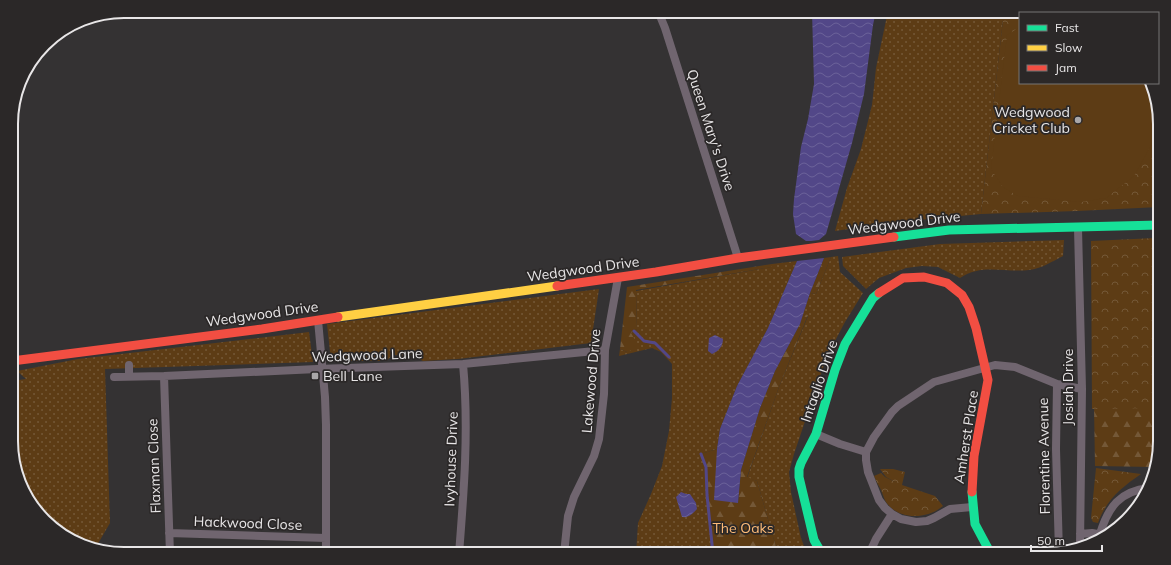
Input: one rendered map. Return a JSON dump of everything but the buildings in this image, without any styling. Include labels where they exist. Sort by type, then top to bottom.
[{"type":"street","name":"Queen Mary's Drive","points":[[661,18],[738,258]]},
{"type":"street","name":"Wedgwood Drive","points":[[18,360],[262,329],[618,278],[738,258],[949,230],[1153,225]]},
{"type":"street","name":"Josiah Drive","points":[[1078,228],[1082,389],[1080,541]]},
{"type":"street","name":"Intaglio Drive","points":[[818,547],[814,540],[799,477],[801,462],[816,434],[835,370],[845,344],[873,298],[882,290],[902,278],[924,277],[938,279],[947,283],[962,295],[969,307],[976,328],[985,367]]},
{"type":"street","name":"Lakewood Drive","points":[[565,547],[568,516],[574,497],[594,456],[599,438],[604,394],[605,350],[618,278]]},
{"type":"street","points":[[318,320],[323,369],[326,425],[326,547]]},
{"type":"street","name":"Wedgwood Lane","points":[[114,376],[164,376],[463,364],[605,350]]},
{"type":"street","name":"Ivyhouse Drive","points":[[459,547],[466,443],[466,408],[463,364]]},
{"type":"street","points":[[129,365],[129,376]]},
{"type":"street","points":[[972,507],[950,509],[934,518],[917,522],[906,521],[892,514],[880,500],[869,475],[866,460],[866,452],[874,437],[890,415],[903,402],[934,382],[995,365],[1015,367],[1057,384],[1082,389]]},
{"type":"street","name":"Amherst Place","points":[[985,367],[988,388],[982,409],[973,463],[971,491],[972,507],[976,526],[988,547]]},
{"type":"street","name":"Flaxman Close","points":[[164,376],[170,547]]},
{"type":"street","name":"Florentine Avenue","points":[[1057,384],[1056,450],[1059,546]]},
{"type":"street","points":[[816,434],[840,444],[866,452]]},
{"type":"street","points":[[1104,530],[1104,519],[1119,500],[1126,494],[1141,489]]},
{"type":"street","points":[[873,547],[876,539],[892,514]]},
{"type":"street","name":"Hackwood Close","points":[[170,533],[326,538]]},
{"type":"street","points":[[1080,534],[1096,535]]},
{"type":"green space","points":[[887,18],[1003,18],[981,214],[898,222],[835,231],[847,188],[861,149],[872,105],[876,68]]},
{"type":"green space","name":"Wedgwood Cricket Club","points":[[1003,18],[1019,18],[1019,84],[1145,84],[1152,110],[1153,124],[1153,207],[981,214]]},
{"type":"green space","name":"Wedgwood Cricket Club","points":[[1019,28],[1019,84],[1145,84],[1152,110],[1153,142],[1134,176],[1106,198],[1081,202],[1018,196],[1003,187],[991,169],[1007,35]]},
{"type":"green space","points":[[1153,238],[1153,408],[1092,409],[1091,241]]},
{"type":"green space","points":[[1064,240],[1063,256],[1038,268],[1020,271],[977,271],[968,273],[960,278],[938,267],[922,266],[906,268],[879,278],[866,289],[843,266],[842,257],[940,244]]},
{"type":"green space","points":[[838,256],[840,272],[863,293],[845,322],[827,356],[789,472],[791,492],[804,547],[776,547],[757,481],[747,478],[779,387],[808,316],[803,314],[810,293],[816,294],[831,257]]},
{"type":"green space","points":[[831,257],[816,294],[810,293],[824,258]]},
{"type":"green space","points":[[797,261],[768,328],[737,386],[720,429],[717,449],[701,454],[706,467],[712,547],[636,547],[638,523],[662,466],[669,431],[672,398],[672,364],[661,352],[652,348],[619,356],[620,349],[627,352],[631,333],[637,329],[636,291],[771,267],[772,264]]},
{"type":"green space","points":[[772,264],[772,267],[636,290],[637,329],[631,333],[639,347],[627,352],[620,349],[627,287]]},
{"type":"green space","points":[[599,289],[591,343],[458,359],[423,361],[413,356],[393,355],[386,361],[331,361],[327,324]]},
{"type":"green space","name":"The Oaks","points":[[803,314],[808,315],[779,387],[747,477],[757,481],[776,547],[712,547],[706,467],[701,454],[717,449],[717,469],[738,503],[741,470],[760,408],[775,371],[800,324]]},
{"type":"green space","points":[[309,332],[313,362],[105,369],[110,523],[98,543],[83,539],[65,529],[54,521],[40,506],[26,482],[19,455],[18,380],[26,379],[18,371],[78,359]]},
{"type":"green space","points":[[1153,363],[1153,441],[1149,467],[1095,466],[1094,406]]},
{"type":"green space","points":[[1096,468],[1141,474],[1115,495],[1105,507],[1098,523],[1093,522],[1091,518]]},
{"type":"green space","points":[[880,469],[893,469],[905,472],[902,485],[935,496],[943,506],[930,514],[914,516],[898,512],[886,502],[874,476],[881,473],[885,477],[897,483],[886,477]]},
{"type":"water","points":[[812,18],[874,18],[864,94],[852,143],[826,234],[819,240],[806,241],[796,234],[793,214],[801,147],[814,84]]},
{"type":"water","points":[[824,258],[800,324],[775,371],[760,408],[741,470],[738,503],[714,500],[717,449],[720,429],[737,386],[768,328],[797,261]]},
{"type":"water","points":[[715,335],[723,339],[723,342],[720,348],[712,354],[708,351],[709,338]]},
{"type":"water","points":[[681,492],[690,494],[696,503],[697,509],[687,517],[682,517],[676,497]]},
{"type":"waterway","points":[[634,331],[644,341],[655,343],[669,357]]},
{"type":"waterway","points":[[701,454],[706,467],[712,547]]},
{"type":"traffic: fast","points":[[894,237],[949,230],[1153,225]]},
{"type":"traffic: fast","points":[[818,547],[814,540],[799,477],[799,469],[816,434],[835,370],[845,344],[873,298],[879,293]]},
{"type":"traffic: fast","points":[[972,492],[975,524],[987,547]]},
{"type":"traffic: slow","points":[[338,317],[557,286]]},
{"type":"traffic: jam","points":[[557,286],[656,272],[738,258],[894,237]]},
{"type":"traffic: jam","points":[[879,293],[903,278],[924,277],[947,283],[962,295],[969,307],[976,328],[988,380],[974,456],[972,492]]},
{"type":"traffic: jam","points":[[18,360],[262,329],[338,317]]},
{"type":"place","name":"Wedgwood Cricket Club","points":[[1078,120]]},
{"type":"place","name":"Bell Lane","points":[[315,376]]}]
